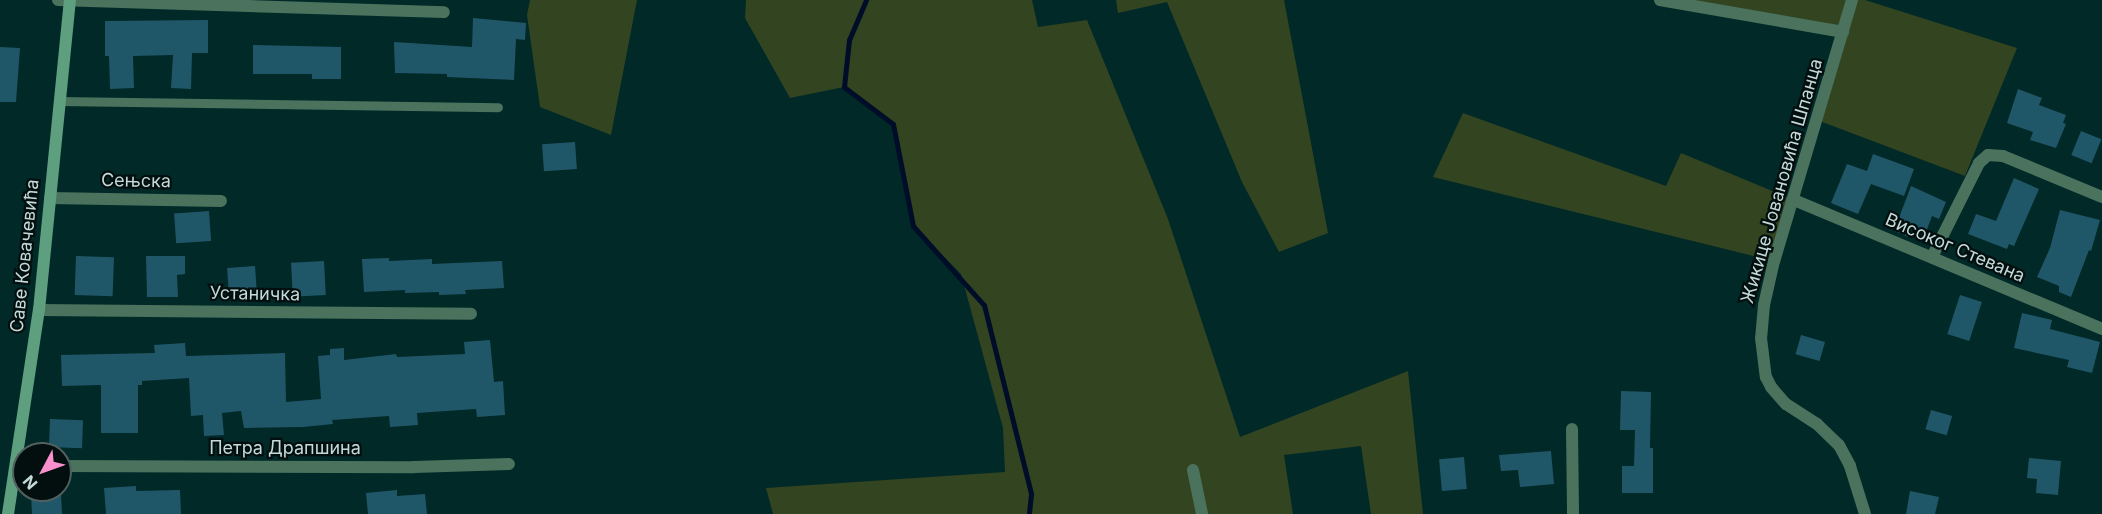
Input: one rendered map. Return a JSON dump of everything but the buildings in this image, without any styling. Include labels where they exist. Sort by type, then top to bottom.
[{"type":"street","points":[[66,0],[444,12]]},
{"type":"street","name":"Саве Ковачевића","points":[[23,442],[50,198],[66,0]]},
{"type":"street","points":[[1660,0],[1843,32]]},
{"type":"street","name":"Жикице Јовановића Шпанца","points":[[1852,0],[1764,305],[1761,338],[1766,377],[1777,396],[1818,424],[1839,446],[1851,466],[1865,514]]},
{"type":"street","points":[[1932,257],[1979,163],[1988,155],[2003,156],[2102,197]]},
{"type":"street","name":"Сењска","points":[[50,198],[221,201]]},
{"type":"street","name":"Високог Стевана","points":[[1794,200],[2102,329]]},
{"type":"street","name":"Устаничка","points":[[39,310],[471,314]]},
{"type":"street","points":[[1572,429],[1573,514]]},
{"type":"street","name":"Петра Драпшина","points":[[72,466],[414,467],[509,464]]},
{"type":"street","points":[[1193,470],[1202,514]]},
{"type":"street","name":"Саве Ковачевића","points":[[8,514],[12,498]]},
{"type":"lane","points":[[58,101],[498,107]]},
{"type":"green space","points":[[530,0],[637,0],[611,135],[540,107],[527,15]]},
{"type":"green space","points":[[746,0],[1032,0],[1038,27],[1087,20],[1168,219],[1240,437],[1408,371],[1423,514],[1371,514],[1361,446],[1284,455],[1293,514],[773,514],[766,488],[1005,472],[1003,428],[961,274],[913,226],[893,124],[844,87],[790,98],[745,18]]},
{"type":"green space","points":[[1116,0],[1284,0],[1328,233],[1279,252],[1242,182],[1167,2],[1118,13]]},
{"type":"green space","points":[[1660,0],[1865,0],[2017,48],[1965,176],[1817,120],[1843,33]]},
{"type":"green space","points":[[1463,113],[1666,186],[1681,153],[1794,200],[1774,261],[1433,177]]},
{"type":"waterway","points":[[866,0],[849,40],[844,87],[893,124],[913,226],[984,305],[1031,494],[1029,514]]}]
